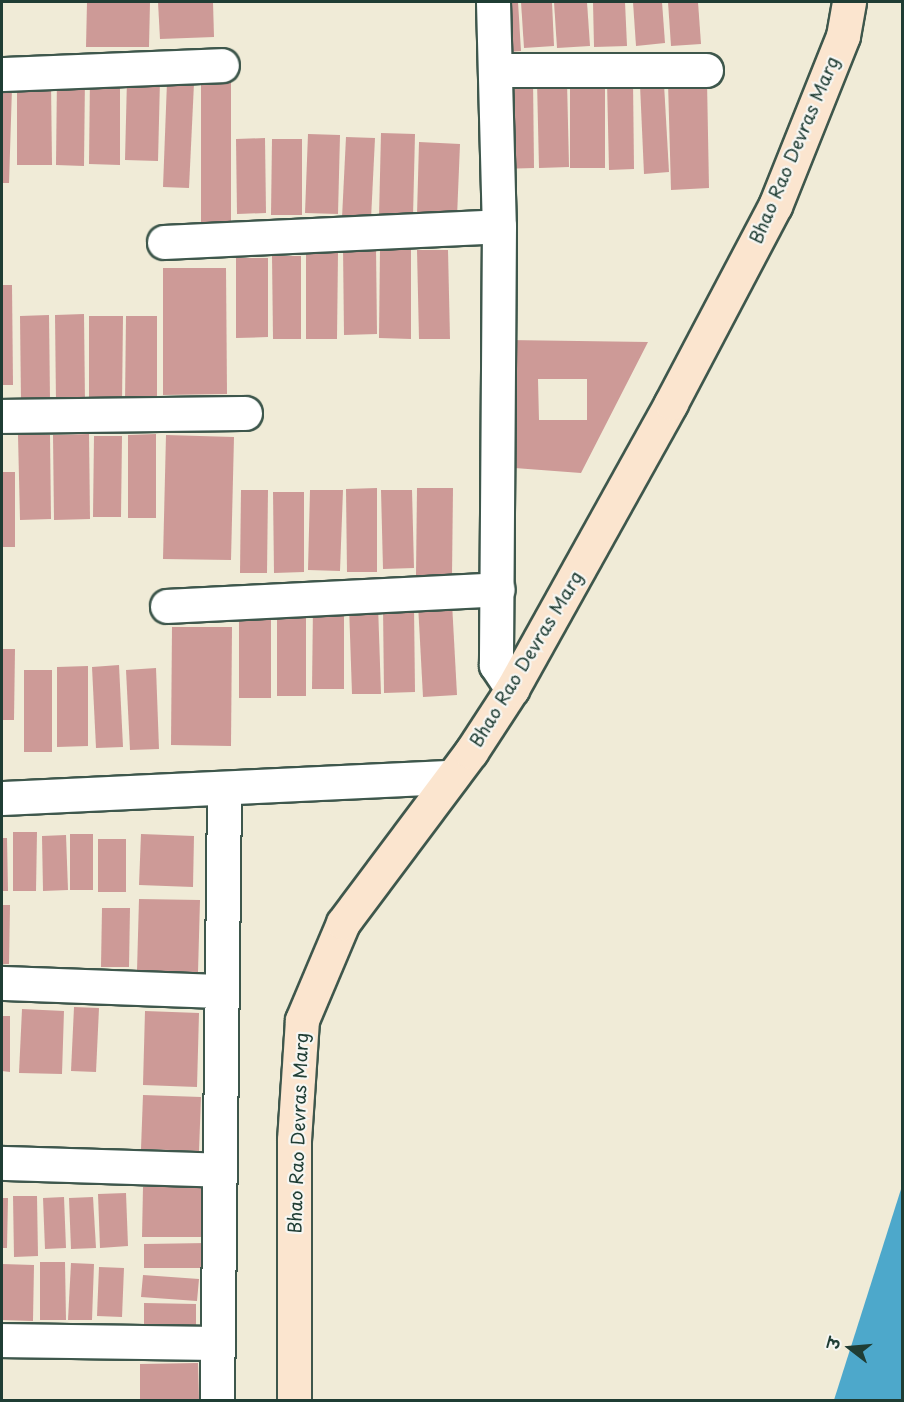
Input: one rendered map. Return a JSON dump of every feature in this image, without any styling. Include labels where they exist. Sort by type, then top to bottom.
[{"type":"street","points":[[494,2],[499,226],[496,665],[512,689]]},
{"type":"street","name":"Bhao Rao Devras Marg","points":[[294,1401],[294,1140],[302,1020],[343,923],[452,777],[512,689],[671,403],[775,206],[843,36],[849,2]]},
{"type":"street","points":[[2,75],[222,65]]},
{"type":"street","points":[[495,70],[706,70]]},
{"type":"street","points":[[164,243],[499,226]]},
{"type":"street","points":[[2,416],[245,413]]},
{"type":"street","points":[[167,606],[498,589]]},
{"type":"street","points":[[2,798],[452,777]]},
{"type":"street","points":[[217,1401],[224,788]]},
{"type":"street","points":[[2,983],[222,991]]},
{"type":"street","points":[[2,1163],[220,1170]]},
{"type":"street","points":[[2,1340],[218,1343]]},
{"type":"water","points":[[902,1186],[902,1400],[834,1400]]},
{"type":"building","points":[[87,2],[150,2],[149,47],[86,47]]},
{"type":"building","points":[[158,2],[213,2],[214,37],[160,39]]},
{"type":"building","points":[[503,2],[518,2],[521,51],[507,52]]},
{"type":"building","points":[[521,2],[552,2],[554,46],[524,48]]},
{"type":"building","points":[[554,2],[587,2],[590,46],[557,48]]},
{"type":"building","points":[[593,2],[625,2],[627,46],[594,47]]},
{"type":"building","points":[[633,2],[662,2],[665,43],[636,46]]},
{"type":"building","points":[[668,2],[698,2],[701,44],[671,46]]},
{"type":"building","points":[[90,75],[120,75],[120,165],[89,164]]},
{"type":"building","points":[[57,76],[85,76],[84,166],[56,165]]},
{"type":"building","points":[[231,77],[231,230],[201,230],[201,78]]},
{"type":"building","points":[[500,78],[533,78],[534,168],[502,169]]},
{"type":"building","points":[[127,79],[160,80],[158,161],[125,160]]},
{"type":"building","points":[[570,79],[605,79],[605,168],[570,168]]},
{"type":"building","points":[[537,81],[567,81],[569,167],[539,168]]},
{"type":"building","points":[[607,81],[633,81],[634,169],[609,170]]},
{"type":"building","points":[[707,81],[709,188],[671,190],[668,82]]},
{"type":"building","points":[[51,82],[52,165],[17,165],[17,83]]},
{"type":"building","points":[[167,82],[194,83],[189,188],[163,187]]},
{"type":"building","points":[[664,84],[669,172],[644,174],[640,85]]},
{"type":"building","points":[[2,88],[12,88],[9,183],[2,183]]},
{"type":"building","points":[[381,133],[415,134],[413,217],[379,217]]},
{"type":"building","points":[[308,134],[340,135],[338,214],[305,213]]},
{"type":"building","points":[[346,137],[375,138],[371,219],[342,218]]},
{"type":"building","points":[[265,138],[266,213],[237,214],[236,139]]},
{"type":"building","points":[[272,139],[302,139],[302,215],[271,215]]},
{"type":"building","points":[[419,142],[460,144],[457,217],[417,215]]},
{"type":"building","points":[[343,247],[376,247],[377,334],[344,335]]},
{"type":"building","points":[[380,248],[411,248],[411,339],[379,338]]},
{"type":"building","points":[[417,250],[448,250],[450,339],[419,339]]},
{"type":"building","points":[[306,253],[338,253],[337,339],[306,339]]},
{"type":"building","points":[[272,256],[301,256],[301,339],[273,339]]},
{"type":"building","points":[[236,258],[268,258],[268,337],[236,338]]},
{"type":"building","points":[[163,268],[226,268],[227,394],[163,395]]},
{"type":"building","points":[[2,285],[12,285],[13,385],[2,385]]},
{"type":"building","points":[[84,314],[85,403],[56,403],[55,315]]},
{"type":"building","points":[[49,315],[50,400],[21,401],[20,316]]},
{"type":"building","points":[[89,316],[123,316],[122,403],[89,404]]},
{"type":"building","points":[[126,316],[157,316],[157,402],[125,402]]},
{"type":"building","points":[[503,340],[648,342],[581,473],[503,467]],"holes":[[[538,379],[587,379],[587,420],[539,420]]]},
{"type":"building","points":[[89,434],[90,519],[54,520],[53,435]]},
{"type":"building","points":[[156,434],[156,518],[128,518],[128,435]]},
{"type":"building","points":[[18,435],[50,435],[51,519],[20,520]]},
{"type":"building","points":[[166,435],[234,437],[231,560],[163,559]]},
{"type":"building","points":[[94,436],[122,436],[121,517],[93,517]]},
{"type":"building","points":[[2,472],[15,472],[15,547],[2,547]]},
{"type":"building","points":[[377,488],[377,572],[347,572],[346,489]]},
{"type":"building","points":[[417,488],[453,488],[452,576],[416,576]]},
{"type":"building","points":[[241,490],[268,490],[267,573],[240,573]]},
{"type":"building","points":[[310,490],[343,490],[340,571],[308,570]]},
{"type":"building","points":[[381,490],[412,490],[414,568],[383,569]]},
{"type":"building","points":[[273,492],[304,492],[304,572],[274,573]]},
{"type":"building","points":[[452,603],[457,695],[423,697],[418,604]]},
{"type":"building","points":[[378,605],[381,694],[352,694],[349,606]]},
{"type":"building","points":[[313,606],[344,606],[344,689],[312,689]]},
{"type":"building","points":[[383,607],[414,607],[415,692],[384,693]]},
{"type":"building","points":[[306,612],[306,696],[277,696],[277,613]]},
{"type":"building","points":[[239,614],[271,614],[271,698],[239,698]]},
{"type":"building","points":[[172,627],[232,627],[231,746],[171,745]]},
{"type":"building","points":[[2,649],[15,649],[14,720],[2,720]]},
{"type":"building","points":[[119,665],[123,747],[96,748],[92,667]]},
{"type":"building","points":[[88,666],[88,746],[57,747],[57,667]]},
{"type":"building","points":[[156,668],[159,749],[130,750],[126,670]]},
{"type":"building","points":[[24,670],[52,670],[52,752],[24,752]]},
{"type":"building","points":[[13,832],[37,832],[36,891],[13,891]]},
{"type":"building","points":[[70,834],[93,834],[93,890],[70,890]]},
{"type":"building","points":[[141,834],[194,836],[193,887],[139,885]]},
{"type":"building","points":[[66,835],[68,890],[43,891],[42,836]]},
{"type":"building","points":[[2,838],[7,838],[8,891],[2,891]]},
{"type":"building","points":[[98,839],[126,839],[126,892],[98,892]]},
{"type":"building","points":[[139,899],[200,900],[198,972],[137,971]]},
{"type":"building","points":[[2,905],[10,905],[9,964],[2,964]]},
{"type":"building","points":[[102,908],[130,908],[129,967],[101,967]]},
{"type":"building","points":[[74,1007],[99,1008],[96,1072],[71,1071]]},
{"type":"building","points":[[22,1009],[64,1011],[62,1074],[19,1073]]},
{"type":"building","points":[[145,1011],[199,1013],[197,1087],[143,1085]]},
{"type":"building","points":[[2,1016],[10,1016],[10,1072],[2,1071]]},
{"type":"building","points":[[143,1095],[201,1097],[199,1151],[141,1149]]},
{"type":"building","points":[[143,1187],[202,1187],[202,1237],[142,1237]]},
{"type":"building","points":[[126,1193],[128,1246],[100,1248],[98,1194]]},
{"type":"building","points":[[13,1196],[37,1196],[38,1256],[14,1257]]},
{"type":"building","points":[[64,1197],[66,1248],[45,1249],[43,1198]]},
{"type":"building","points":[[93,1197],[96,1248],[71,1249],[69,1198]]},
{"type":"building","points":[[2,1198],[8,1198],[7,1248],[2,1248]]},
{"type":"building","points":[[207,1243],[207,1268],[144,1268],[144,1244]]},
{"type":"building","points":[[40,1262],[65,1262],[66,1320],[40,1320]]},
{"type":"building","points":[[71,1263],[94,1264],[92,1320],[68,1320]]},
{"type":"building","points":[[2,1264],[34,1265],[33,1321],[2,1320]]},
{"type":"building","points":[[99,1267],[124,1268],[122,1317],[97,1316]]},
{"type":"building","points":[[143,1275],[199,1279],[197,1301],[141,1297]]},
{"type":"building","points":[[144,1303],[196,1304],[196,1328],[144,1328]]},
{"type":"building","points":[[198,1363],[199,1400],[140,1400],[140,1364]]}]
